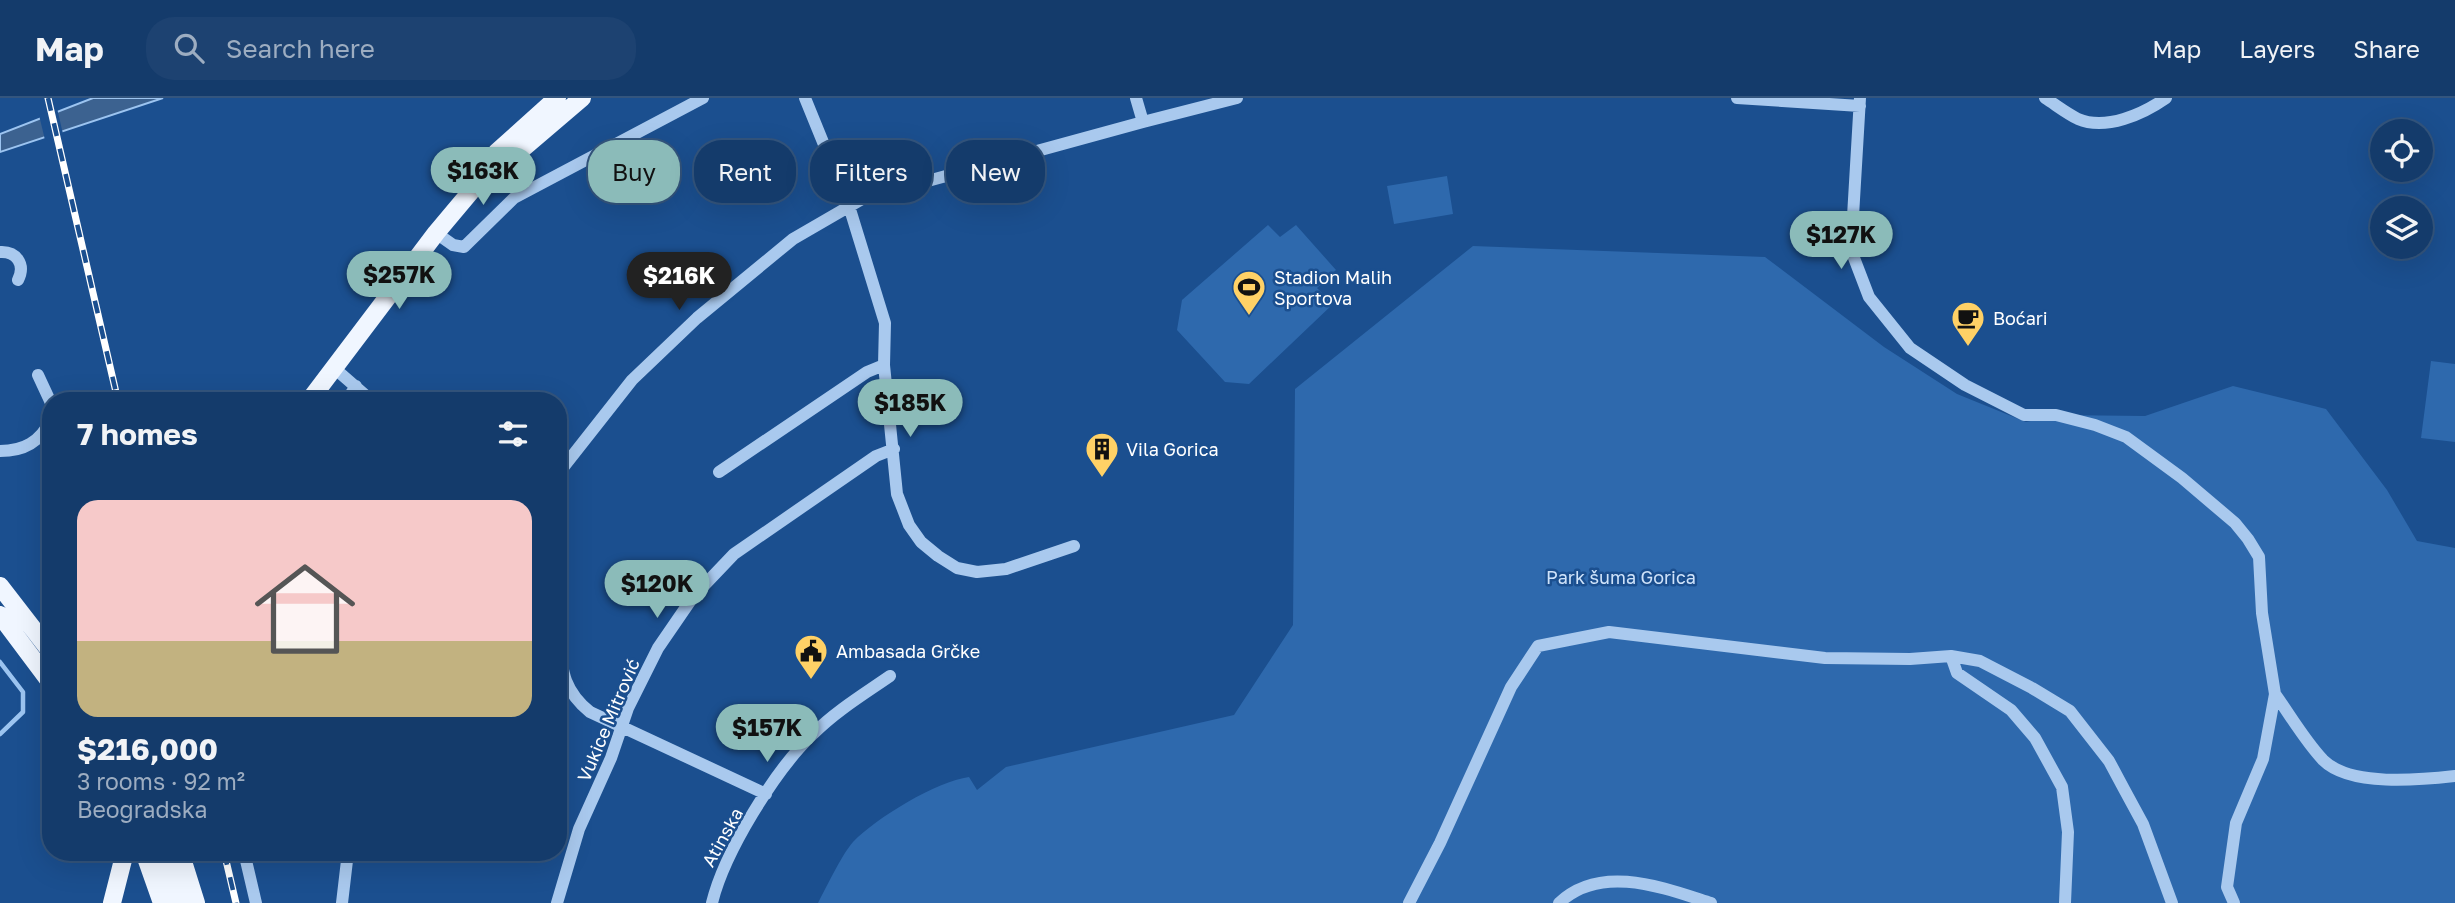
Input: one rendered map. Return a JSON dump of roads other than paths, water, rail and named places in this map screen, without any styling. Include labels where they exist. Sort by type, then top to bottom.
[{"type":"main road","points":[[315,392],[436,233],[483,177],[497,152],[557,98]]},
{"type":"main road","points":[[483,177],[507,162],[582,98]]},
{"type":"main road","points":[[0,586],[42,640]]},
{"type":"main road","points":[[0,615],[42,671]]},
{"type":"main road","points":[[112,903],[123,861]]},
{"type":"main road","points":[[147,861],[162,903]]},
{"type":"main road","points":[[165,861],[180,903]]},
{"type":"main road","points":[[183,861],[196,903]]},
{"type":"street","points":[[436,233],[453,245],[464,247],[514,198],[703,98]]},
{"type":"street","points":[[805,98],[849,206],[885,323],[884,365],[897,494],[905,516],[921,542],[947,563],[977,572],[997,571],[1074,546]]},
{"type":"street","points":[[1136,98],[1143,121]]},
{"type":"street","points":[[567,463],[632,380],[696,318],[793,239],[849,206],[862,199],[1143,121],[1237,98]]},
{"type":"street","points":[[1737,98],[1860,102],[1851,250],[1870,297],[1910,348],[1965,385],[2024,415],[2056,415],[2095,425],[2126,437],[2182,478],[2235,523],[2248,539],[2259,557],[2262,613],[2275,694],[2263,760],[2236,824],[2227,887],[2234,903]]},
{"type":"street","points":[[2045,98],[2077,118],[2095,123],[2135,115],[2166,98]]},
{"type":"street","points":[[0,252],[11,253],[18,258],[21,266],[18,280]]},
{"type":"street","points":[[719,472],[867,372],[884,365]]},
{"type":"street","points":[[333,367],[362,392]]},
{"type":"street","points":[[38,375],[46,392]]},
{"type":"street","points":[[352,392],[356,386]]},
{"type":"street","points":[[0,451],[26,448],[42,432]]},
{"type":"street","name":"Vukice Mitrović","points":[[557,903],[579,829],[611,758],[628,708],[658,648],[692,597],[715,571],[744,546],[876,456],[894,449]]},
{"type":"street","points":[[1409,903],[1440,843],[1511,687],[1538,646],[1609,632],[1825,658],[1910,659],[1951,656],[1980,661],[2070,711],[2109,761],[2143,824],[2172,903]]},
{"type":"street","points":[[1951,656],[1957,673],[2011,710],[2050,762],[2062,787],[2068,832],[2065,903]]},
{"type":"street","name":"Atinska","points":[[712,903],[726,861],[790,759],[811,735],[835,715],[890,676]]},
{"type":"street","points":[[567,684],[573,696],[590,712],[766,794]]},
{"type":"street","points":[[2275,694],[2324,761],[2346,774],[2402,782],[2455,776]]},
{"type":"street","points":[[246,861],[256,903]]},
{"type":"street","points":[[342,903],[347,861]]},
{"type":"street","points":[[1559,903],[1566,896],[1601,881],[1619,880],[1711,903]]},
{"type":"waterway","points":[[0,662],[23,692],[23,712],[0,734]]},
{"type":"railway","points":[[48,98],[116,392]]},
{"type":"railway","points":[[226,861],[236,903]]},
{"type":"place","name":"Stadion Malih Sportova","points":[[1249,317]]},
{"type":"place","name":"Boćari","points":[[1968,348]]},
{"type":"place","name":"Vila Gorica","points":[[1102,479]]},
{"type":"place","name":"Ambasada Grčke","points":[[811,681]]},
{"type":"park label","name":"Park šuma Gorica","points":[[1621,577]]}]
